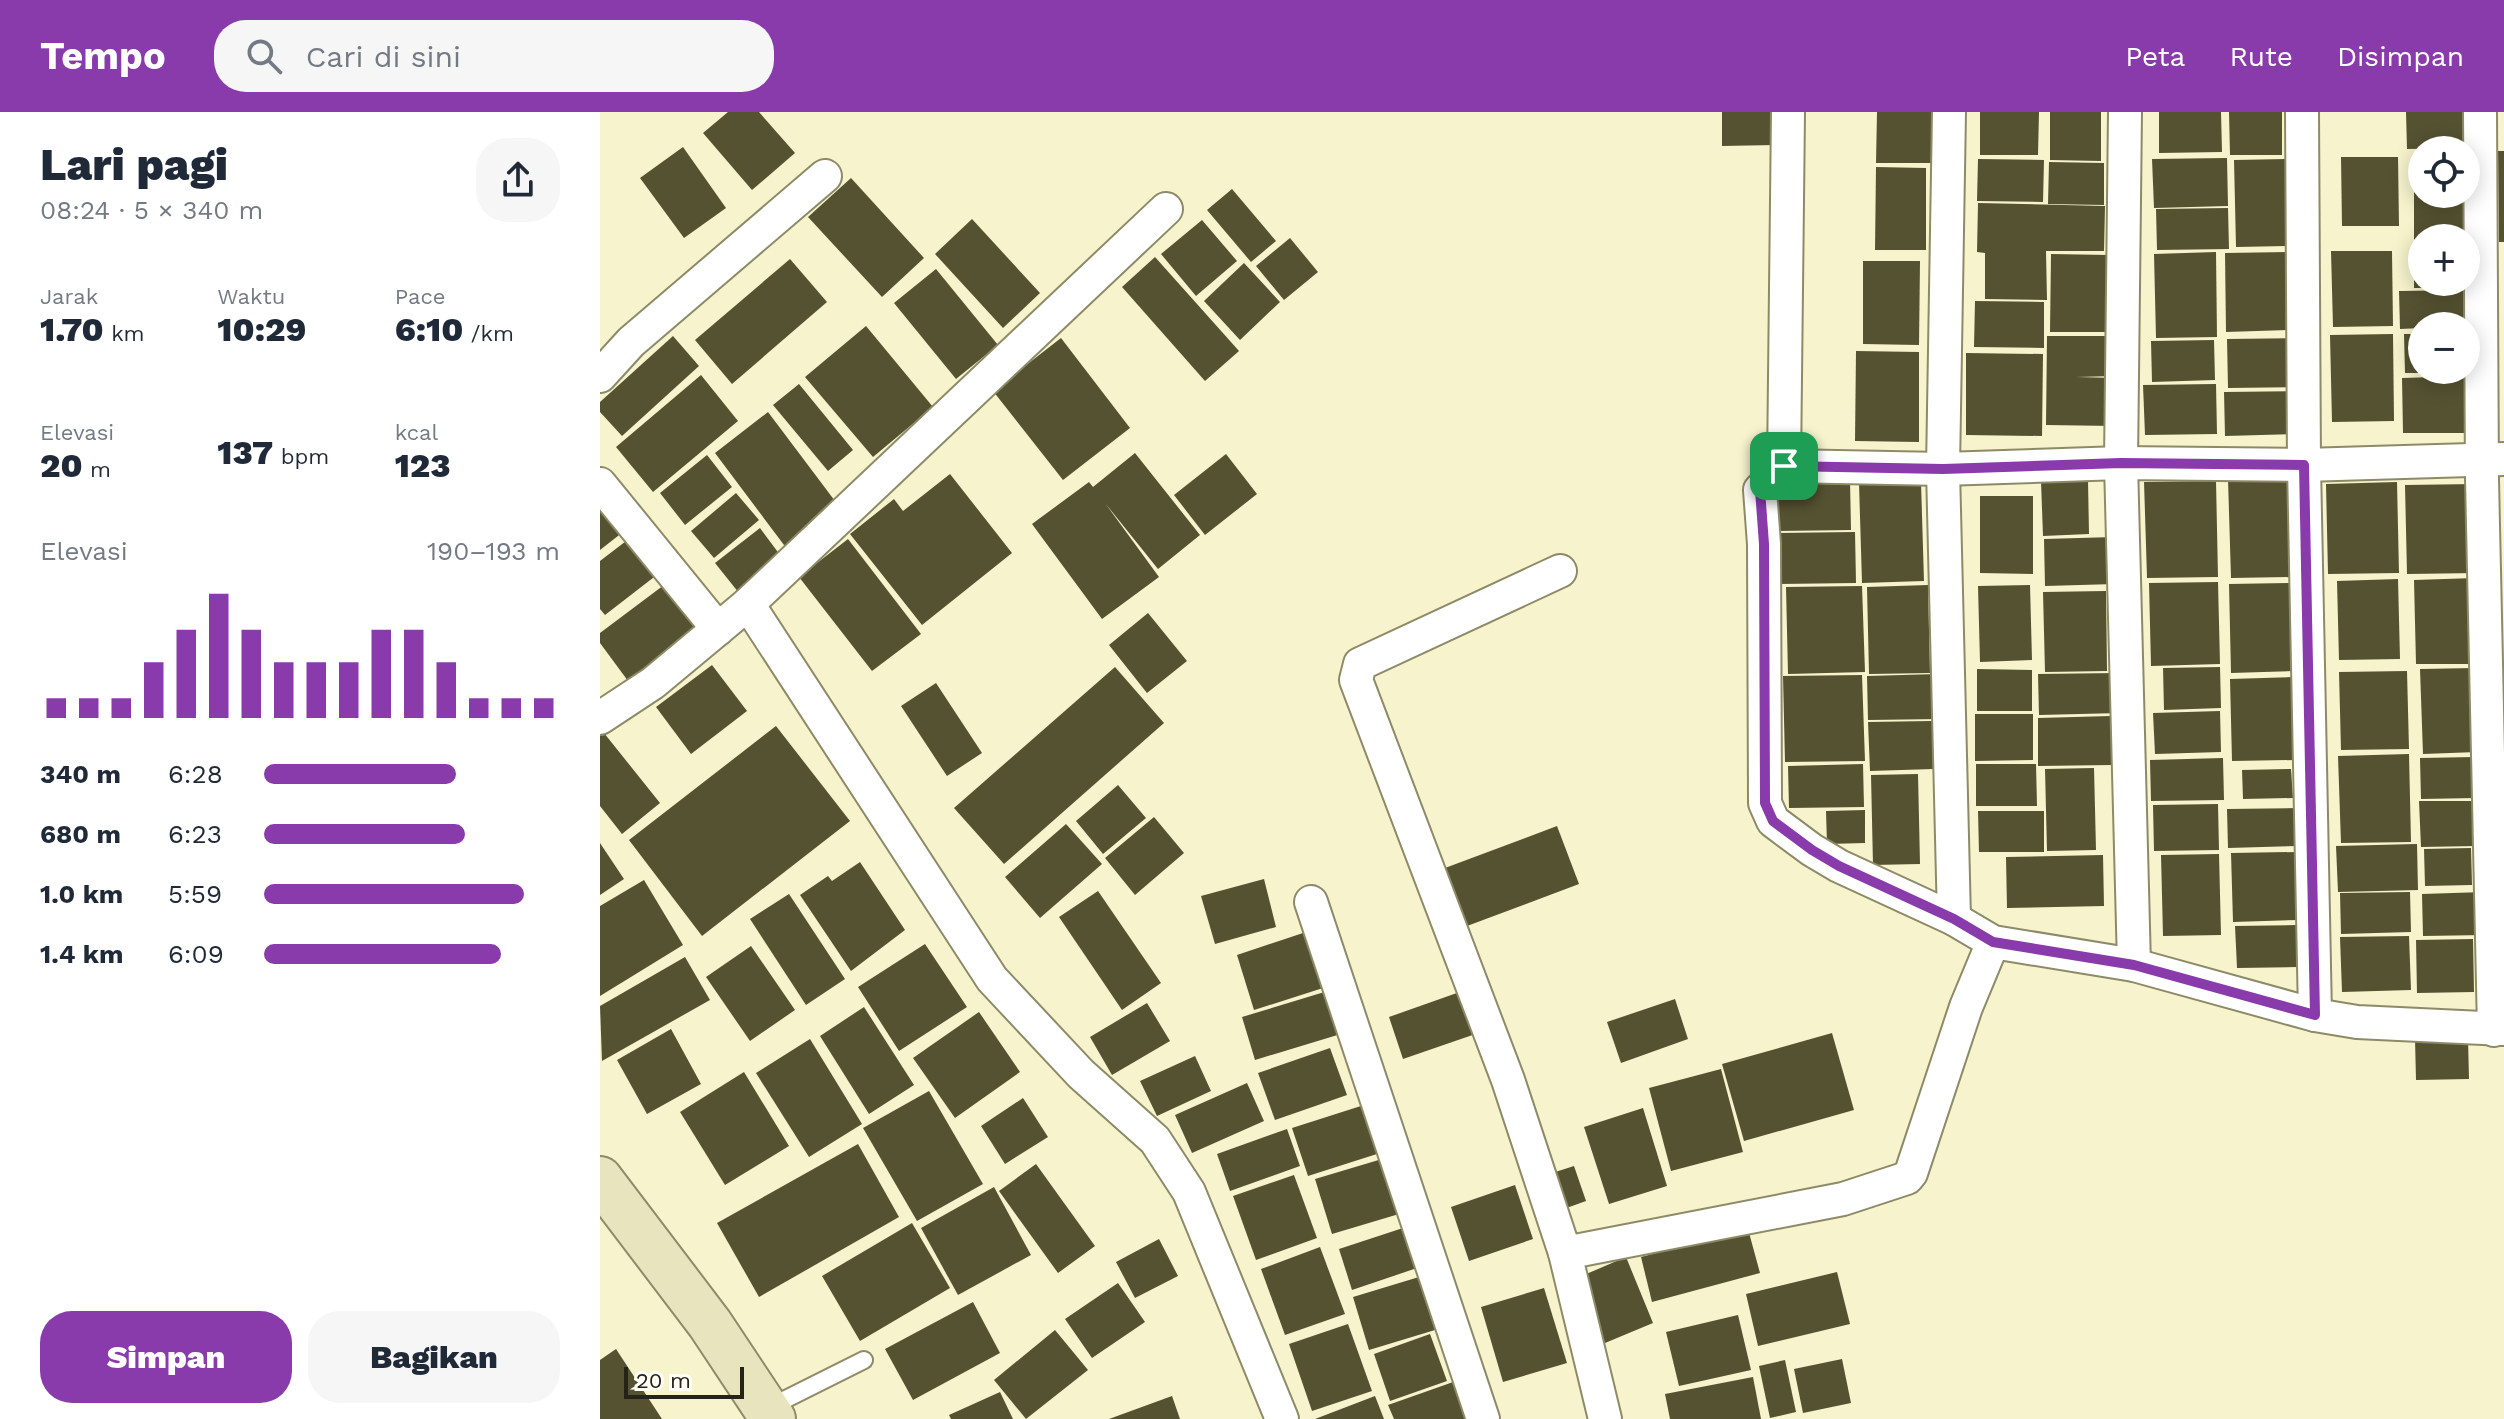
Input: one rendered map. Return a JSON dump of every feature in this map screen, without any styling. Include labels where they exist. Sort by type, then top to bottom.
[{"type":"street","points":[[1784,466],[1788,112]]},
{"type":"street","points":[[1949,112],[1943,469],[1954,919]]},
{"type":"street","points":[[2125,112],[2121,463],[2134,965]]},
{"type":"street","points":[[2302,112],[2304,465],[2315,1015]]},
{"type":"street","points":[[2480,112],[2493,459],[2499,1030],[2357,1022],[2315,1015],[2134,965],[1993,942],[1954,919],[1839,866],[1773,821],[1765,803],[1764,544],[1760,490],[1774,472],[1784,466],[1943,469],[2121,463],[2304,465],[2493,459]]},
{"type":"street","points":[[600,376],[631,342],[825,176]]},
{"type":"street","points":[[600,718],[653,683],[748,604],[1166,209]]},
{"type":"street","points":[[600,484],[718,629]]},
{"type":"street","points":[[1560,571],[1360,664],[1356,680],[1485,1013],[1565,1253],[1605,1419]]},
{"type":"street","points":[[748,604],[992,979],[1081,1074],[1155,1140],[1189,1192],[1282,1419]]},
{"type":"street","points":[[1311,902],[1483,1419]]},
{"type":"street","points":[[1565,1253],[1843,1199],[1907,1178],[1966,1007],[1993,942]]},
{"type":"street","points":[[600,1179],[710,1324],[770,1414]]},
{"type":"lane","points":[[770,1414],[864,1360]]},
{"type":"building","points":[[728,112],[759,112],[795,153],[752,190],[703,133]]},
{"type":"building","points":[[1722,112],[1775,112],[1775,145],[1722,146]]},
{"type":"building","points":[[1877,112],[1937,112],[1937,163],[1876,163]]},
{"type":"building","points":[[1980,112],[2039,112],[2038,155],[1980,155]]},
{"type":"building","points":[[2050,112],[2101,112],[2101,161],[2050,160]]},
{"type":"building","points":[[2159,112],[2221,112],[2222,152],[2159,153]]},
{"type":"building","points":[[2229,112],[2282,112],[2282,155],[2230,155]]},
{"type":"building","points":[[2406,112],[2472,112],[2473,136],[2408,136],[2407,149]]},
{"type":"building","points":[[683,147],[726,208],[684,238],[640,178]]},
{"type":"building","points":[[2498,151],[2504,151],[2504,242],[2499,242]]},
{"type":"building","points":[[2341,157],[2398,157],[2399,226],[2342,226]]},
{"type":"building","points":[[2227,158],[2228,206],[2154,208],[2152,159]]},
{"type":"building","points":[[1978,159],[2044,160],[2043,202],[1977,201]]},
{"type":"building","points":[[2286,159],[2287,246],[2236,247],[2234,160]]},
{"type":"building","points":[[2049,162],[2104,163],[2104,205],[2048,204]]},
{"type":"building","points":[[1876,167],[1926,168],[1926,250],[1875,250]]},
{"type":"building","points":[[851,178],[924,258],[882,297],[808,217]]},
{"type":"building","points":[[1232,189],[1276,241],[1251,262],[1207,210]]},
{"type":"building","points":[[1978,203],[2105,206],[2104,251],[2046,251],[2047,300],[1985,299],[1985,253],[1977,252]]},
{"type":"building","points":[[2228,208],[2229,249],[2157,250],[2156,209]]},
{"type":"building","points":[[2414,208],[2467,208],[2468,224],[2414,224]]},
{"type":"building","points":[[972,219],[1040,293],[1003,328],[935,254]]},
{"type":"building","points":[[1202,220],[1237,261],[1196,296],[1161,254]]},
{"type":"building","points":[[1290,238],[1318,272],[1284,300],[1256,266]]},
{"type":"building","points":[[2331,251],[2392,251],[2393,326],[2333,327]]},
{"type":"building","points":[[2216,252],[2217,337],[2156,338],[2154,254]]},
{"type":"building","points":[[2288,252],[2289,330],[2226,332],[2225,253]]},
{"type":"building","points":[[2051,254],[2109,255],[2109,332],[2050,332]]},
{"type":"building","points":[[1155,257],[1239,351],[1205,381],[1122,287]]},
{"type":"building","points":[[790,259],[827,302],[732,384],[695,340]]},
{"type":"building","points":[[1863,261],[1920,261],[1919,345],[1863,344]]},
{"type":"building","points":[[1244,263],[1280,302],[1240,340],[1204,301]]},
{"type":"building","points":[[936,269],[998,345],[956,379],[894,303]]},
{"type":"building","points":[[2399,291],[2408,291],[2408,296],[2471,296],[2468,312],[2408,312],[2408,329],[2400,329]]},
{"type":"building","points":[[1975,301],[2044,302],[2044,348],[1974,347]]},
{"type":"building","points":[[866,326],[933,407],[873,457],[805,377]]},
{"type":"building","points":[[2393,334],[2394,421],[2332,422],[2330,335]]},
{"type":"building","points":[[2404,334],[2408,334],[2408,373],[2405,373]]},
{"type":"building","points":[[673,336],[699,366],[622,436],[600,412],[600,402]]},
{"type":"building","points":[[2047,336],[2116,336],[2116,376],[2076,377],[2116,378],[2115,426],[2046,425]]},
{"type":"building","points":[[1061,338],[1130,428],[1063,480],[993,391]]},
{"type":"building","points":[[2297,338],[2298,387],[2228,388],[2227,339]]},
{"type":"building","points":[[2214,340],[2215,380],[2152,382],[2151,341]]},
{"type":"building","points":[[1856,351],[1919,352],[1919,442],[1855,441]]},
{"type":"building","points":[[1966,353],[2043,354],[2042,436],[1966,435]]},
{"type":"building","points":[[701,375],[738,421],[653,492],[616,447]]},
{"type":"building","points":[[2402,378],[2408,378],[2408,384],[2469,384],[2470,433],[2403,433]]},
{"type":"building","points":[[799,384],[853,450],[828,471],[773,405]]},
{"type":"building","points":[[2216,384],[2217,434],[2145,435],[2143,385]]},
{"type":"building","points":[[2298,391],[2299,434],[2225,436],[2224,392]]},
{"type":"building","points":[[768,412],[841,509],[787,549],[715,453]]},
{"type":"building","points":[[1135,453],[1200,535],[1158,569],[1105,503],[1159,577],[1102,619],[1032,524],[1089,482],[1093,487]]},
{"type":"building","points":[[1226,454],[1257,494],[1205,535],[1174,495]]},
{"type":"building","points":[[707,455],[732,487],[685,525],[660,493]]},
{"type":"building","points":[[950,474],[1012,553],[922,625],[850,534],[894,499],[903,511]]},
{"type":"building","points":[[2291,478],[2294,577],[2231,578],[2228,479]]},
{"type":"building","points":[[1850,480],[1851,530],[1778,531],[1776,481]]},
{"type":"building","points":[[2088,480],[2089,534],[2043,536],[2041,481]]},
{"type":"building","points":[[2216,481],[2218,577],[2147,578],[2144,482]]},
{"type":"building","points":[[1921,482],[1924,581],[1862,583],[1859,483]]},
{"type":"building","points":[[2397,482],[2399,573],[2328,574],[2326,484]]},
{"type":"building","points":[[2476,484],[2478,573],[2407,574],[2405,485]]},
{"type":"building","points":[[736,493],[759,520],[714,558],[691,531]]},
{"type":"building","points":[[1980,496],[2033,496],[2033,574],[1980,573]]},
{"type":"building","points":[[600,503],[623,532],[600,550]]},
{"type":"building","points":[[760,528],[783,559],[739,593],[715,563]]},
{"type":"building","points":[[1855,532],[1856,583],[1779,584],[1778,533]]},
{"type":"building","points":[[2114,537],[2115,584],[2045,586],[2044,539]]},
{"type":"building","points":[[630,538],[658,574],[605,615],[600,609],[600,561]]},
{"type":"building","points":[[848,539],[921,634],[872,671],[799,577]]},
{"type":"building","points":[[2475,578],[2477,664],[2416,664],[2414,580]]},
{"type":"building","points":[[672,579],[708,627],[631,685],[600,643],[600,633]]},
{"type":"building","points":[[2398,579],[2400,659],[2339,660],[2337,581]]},
{"type":"building","points":[[2218,582],[2220,664],[2151,666],[2149,583]]},
{"type":"building","points":[[2292,583],[2294,671],[2231,673],[2229,584]]},
{"type":"building","points":[[1928,585],[1930,673],[1869,674],[1867,587]]},
{"type":"building","points":[[2030,585],[2032,660],[1980,662],[1978,586]]},
{"type":"building","points":[[1862,586],[1865,672],[1788,674],[1786,587]]},
{"type":"building","points":[[2106,591],[2107,671],[2045,672],[2043,592]]},
{"type":"building","points":[[1148,613],[1187,661],[1147,693],[1109,645]]},
{"type":"building","points":[[712,665],[747,711],[691,754],[656,707]]},
{"type":"building","points":[[1115,667],[1164,723],[1004,864],[954,808]]},
{"type":"building","points":[[2220,667],[2221,708],[2164,710],[2163,668]]},
{"type":"building","points":[[2475,668],[2477,752],[2423,754],[2420,669]]},
{"type":"building","points":[[1977,669],[2032,670],[2032,711],[1977,711]]},
{"type":"building","points":[[2407,671],[2409,749],[2341,750],[2339,672]]},
{"type":"building","points":[[2118,673],[2120,713],[2039,715],[2038,674]]},
{"type":"building","points":[[1938,674],[1940,719],[1868,720],[1867,676]]},
{"type":"building","points":[[1862,675],[1865,761],[1785,762],[1783,676]]},
{"type":"building","points":[[2293,677],[2295,760],[2232,761],[2230,679]]},
{"type":"building","points":[[936,683],[982,753],[947,776],[901,706]]},
{"type":"building","points":[[2220,711],[2221,752],[2155,754],[2153,713]]},
{"type":"building","points":[[1975,714],[2033,714],[2033,760],[1975,761]]},
{"type":"building","points":[[2111,716],[2112,765],[2038,766],[2038,718]]},
{"type":"building","points":[[1932,721],[1933,769],[1870,771],[1868,722]]},
{"type":"building","points":[[776,726],[850,821],[702,936],[629,840]]},
{"type":"building","points":[[600,728],[660,803],[622,834],[600,806]]},
{"type":"building","points":[[2409,754],[2411,842],[2341,843],[2338,756]]},
{"type":"building","points":[[2475,757],[2476,798],[2421,799],[2420,758]]},
{"type":"building","points":[[2223,758],[2224,800],[2151,801],[2150,760]]},
{"type":"building","points":[[1863,764],[1864,807],[1789,808],[1788,766]]},
{"type":"building","points":[[1976,764],[2036,764],[2037,806],[1976,806]]},
{"type":"building","points":[[2094,768],[2096,850],[2047,851],[2045,769]]},
{"type":"building","points":[[2291,769],[2293,798],[2243,799],[2242,770]]},
{"type":"building","points":[[1918,774],[1920,864],[1873,865],[1871,775]]},
{"type":"building","points":[[1118,785],[1146,818],[1103,854],[1076,821]]},
{"type":"building","points":[[2419,801],[2474,801],[2476,846],[2421,847]]},
{"type":"building","points":[[2218,804],[2219,850],[2154,851],[2153,805]]},
{"type":"building","points":[[2298,808],[2298,846],[2228,848],[2227,809]]},
{"type":"building","points":[[1865,810],[1865,843],[1827,844],[1826,811]]},
{"type":"building","points":[[1978,811],[2044,811],[2044,852],[1979,852]]},
{"type":"building","points":[[1154,817],[1184,853],[1135,895],[1105,858]]},
{"type":"building","points":[[1066,824],[1102,864],[1040,918],[1005,877]]},
{"type":"building","points":[[1557,826],[1579,884],[1467,926],[1445,868]]},
{"type":"building","points":[[600,843],[624,879],[600,895]]},
{"type":"building","points":[[2417,844],[2418,890],[2338,892],[2336,846]]},
{"type":"building","points":[[2471,848],[2472,885],[2425,886],[2424,849]]},
{"type":"building","points":[[2296,852],[2298,920],[2233,922],[2231,853]]},
{"type":"building","points":[[2219,854],[2221,935],[2163,936],[2161,855]]},
{"type":"building","points":[[2103,855],[2104,906],[2007,908],[2006,857]]},
{"type":"building","points":[[860,862],[905,930],[851,971],[800,895],[828,876],[832,881]]},
{"type":"building","points":[[1264,879],[1276,927],[1215,944],[1201,896]]},
{"type":"building","points":[[644,880],[683,945],[600,996],[600,906]]},
{"type":"building","points":[[1098,891],[1161,983],[1122,1010],[1059,917]]},
{"type":"building","points":[[2410,892],[2411,932],[2341,934],[2340,893]]},
{"type":"building","points":[[2484,892],[2485,935],[2423,936],[2422,894]]},
{"type":"building","points":[[789,894],[845,979],[806,1005],[750,919]]},
{"type":"building","points":[[2296,925],[2297,967],[2237,968],[2235,926]]},
{"type":"building","points":[[1306,932],[1323,988],[1254,1010],[1237,955]]},
{"type":"building","points":[[2409,936],[2411,990],[2342,992],[2340,937]]},
{"type":"building","points":[[2473,939],[2474,992],[2417,993],[2416,940]]},
{"type":"building","points":[[925,944],[967,1007],[899,1051],[858,987]]},
{"type":"building","points":[[751,946],[795,1010],[750,1041],[706,977]]},
{"type":"building","points":[[685,957],[710,1000],[602,1061],[600,1006]]},
{"type":"building","points":[[1471,988],[1487,1030],[1403,1059],[1389,1017]]},
{"type":"building","points":[[1331,990],[1344,1033],[1255,1060],[1242,1017]]},
{"type":"building","points":[[1675,999],[1688,1039],[1621,1063],[1607,1022]]},
{"type":"building","points":[[1147,1003],[1170,1041],[1112,1075],[1090,1037]]},
{"type":"building","points":[[864,1007],[914,1085],[869,1114],[820,1036]]},
{"type":"building","points":[[979,1012],[1020,1072],[955,1118],[913,1058]]},
{"type":"building","points":[[671,1029],[701,1084],[647,1114],[617,1060]]},
{"type":"building","points":[[1832,1033],[1854,1110],[1744,1141],[1722,1064]]},
{"type":"building","points":[[2468,1038],[2469,1079],[2416,1080],[2415,1039]]},
{"type":"building","points":[[810,1039],[862,1124],[809,1157],[756,1073]]},
{"type":"building","points":[[1330,1048],[1347,1095],[1275,1120],[1258,1073]]},
{"type":"building","points":[[1195,1056],[1211,1091],[1157,1116],[1140,1081]]},
{"type":"building","points":[[1721,1069],[1743,1152],[1671,1171],[1649,1088]]},
{"type":"building","points":[[744,1072],[789,1146],[725,1185],[680,1112]]},
{"type":"building","points":[[1247,1083],[1264,1121],[1192,1153],[1175,1115]]},
{"type":"building","points":[[929,1091],[983,1184],[917,1221],[863,1128]]},
{"type":"building","points":[[1023,1098],[1048,1137],[1005,1164],[981,1126]]},
{"type":"building","points":[[1364,1105],[1380,1153],[1308,1176],[1292,1128]]},
{"type":"building","points":[[1643,1108],[1667,1186],[1609,1204],[1584,1127]]},
{"type":"building","points":[[1287,1129],[1300,1166],[1230,1191],[1217,1154]]},
{"type":"building","points":[[858,1144],[899,1217],[759,1297],[717,1223]]},
{"type":"building","points":[[1382,1159],[1399,1214],[1332,1234],[1315,1179]]},
{"type":"building","points":[[1036,1164],[1095,1246],[1058,1273],[999,1191]]},
{"type":"building","points":[[1574,1166],[1586,1201],[1561,1210],[1549,1174]]},
{"type":"building","points":[[1294,1175],[1317,1238],[1256,1260],[1233,1196]]},
{"type":"building","points":[[1515,1185],[1533,1239],[1469,1261],[1451,1207]]},
{"type":"building","points":[[994,1187],[1031,1255],[958,1295],[921,1228]]},
{"type":"building","points":[[912,1223],[950,1288],[860,1341],[822,1276]]},
{"type":"building","points":[[1403,1228],[1417,1268],[1352,1290],[1339,1249]]},
{"type":"building","points":[[1748,1229],[1760,1273],[1652,1302],[1641,1257]]},
{"type":"building","points":[[1159,1239],[1178,1276],[1135,1298],[1116,1262]]},
{"type":"building","points":[[1320,1247],[1345,1314],[1285,1335],[1261,1269]]},
{"type":"building","points":[[1626,1257],[1653,1323],[1605,1343],[1577,1278]]},
{"type":"building","points":[[1837,1272],[1850,1324],[1758,1346],[1746,1294]]},
{"type":"building","points":[[1419,1277],[1435,1330],[1369,1350],[1353,1297]]},
{"type":"building","points":[[1118,1283],[1145,1322],[1092,1358],[1065,1319]]},
{"type":"building","points":[[1544,1288],[1567,1363],[1503,1382],[1481,1307]]},
{"type":"building","points":[[973,1302],[1000,1353],[913,1400],[885,1349]]},
{"type":"building","points":[[1738,1315],[1751,1370],[1679,1386],[1666,1332]]},
{"type":"building","points":[[1348,1324],[1372,1391],[1312,1411],[1289,1344]]},
{"type":"building","points":[[1055,1330],[1088,1370],[1026,1419],[994,1380]]},
{"type":"building","points":[[1430,1334],[1447,1381],[1390,1401],[1374,1354]]},
{"type":"building","points":[[616,1349],[662,1419],[600,1419],[600,1360]]},
{"type":"building","points":[[1842,1359],[1851,1403],[1803,1413],[1794,1369]]},
{"type":"building","points":[[1785,1360],[1796,1412],[1770,1418],[1759,1366]]},
{"type":"building","points":[[1753,1377],[1761,1419],[1670,1419],[1665,1394]]},
{"type":"building","points":[[1456,1381],[1469,1419],[1394,1419],[1388,1405]]},
{"type":"building","points":[[1000,1392],[1013,1419],[951,1419],[949,1415]]},
{"type":"building","points":[[1172,1396],[1180,1419],[1109,1419]]},
{"type":"building","points":[[1375,1396],[1384,1419],[1315,1419]]},
{"type":"route","points":[[2121,463],[2304,465],[2315,1015],[2134,965],[1993,942],[1954,919],[1839,866],[1773,821],[1765,803],[1764,544],[1760,490],[1774,472],[1784,466],[1943,469],[2121,463]]}]
